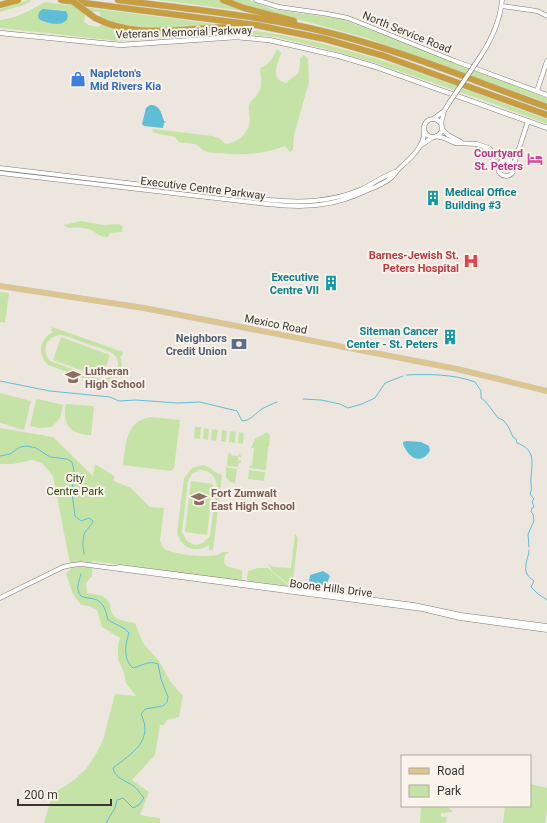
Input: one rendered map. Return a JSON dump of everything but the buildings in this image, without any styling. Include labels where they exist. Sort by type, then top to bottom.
[{"type":"highway","points":[[0,5],[18,0]]},
{"type":"highway","points":[[61,0],[266,27],[320,38],[369,51],[547,115]]},
{"type":"highway","points":[[71,0],[95,18],[124,29],[147,32],[219,27],[266,27]]},
{"type":"highway","points":[[118,0],[249,17],[326,32]]},
{"type":"highway","points":[[223,0],[244,8],[302,23],[326,32],[403,55],[547,107]]},
{"type":"main road","name":"Veterans Memorial Parkway","points":[[0,32],[121,45],[236,37],[257,38],[306,48],[376,67],[547,128]]},
{"type":"main road","name":"Mexico Road","points":[[0,286],[138,307],[457,369],[547,391]]},
{"type":"street","name":"North Service Road","points":[[256,0],[278,7],[348,18],[455,62],[547,95]]},
{"type":"street","points":[[434,136],[440,134],[444,111],[480,57],[495,31],[502,6],[502,0]]},
{"type":"street","points":[[502,6],[536,11],[547,16]]},
{"type":"street","points":[[537,91],[547,61]]},
{"type":"street","points":[[444,111],[425,122],[424,131],[428,135],[444,138],[454,143],[474,143],[489,148],[496,155],[514,164]]},
{"type":"street","points":[[433,118],[439,121],[448,135],[461,143]]},
{"type":"street","points":[[484,147],[498,166],[500,173],[507,176],[514,171],[514,164],[528,121]]},
{"type":"street","name":"Executive Centre Parkway","points":[[0,173],[233,201],[302,207],[326,205],[351,198],[385,182],[393,176],[410,159],[420,146],[424,137],[424,131]]},
{"type":"street","name":"Executive Centre Parkway","points":[[420,146],[434,136]]},
{"type":"street","points":[[498,166],[500,162],[507,160],[518,150]]},
{"type":"street","name":"Executive Centre Parkway","points":[[0,168],[270,200],[303,202],[327,200],[352,193],[396,172]]},
{"type":"street","name":"Boone Hills Drive","points":[[0,598],[69,565],[81,564],[422,609],[460,618],[547,630]]},
{"type":"street","name":"Boone Hills Drive","points":[[113,568],[120,567],[414,605],[461,615],[547,626]]},
{"type":"green space","points":[[30,0],[30,2],[24,5],[0,12],[0,9]]},
{"type":"green space","points":[[157,0],[218,0],[258,13],[168,1]]},
{"type":"green space","points":[[228,0],[249,0],[271,9],[342,19],[547,98],[547,103],[366,38]]},
{"type":"green space","points":[[45,2],[222,25],[154,30],[130,28],[100,18],[100,12],[86,12],[84,21],[88,25],[99,27],[102,24],[122,30],[148,34],[235,30],[254,31],[336,47],[372,57],[547,119],[547,124],[483,100],[375,63],[276,37],[238,33],[118,41],[0,28],[0,20],[18,16]],"holes":[[[47,9],[62,10],[67,12],[67,20],[57,24],[48,22]]]},
{"type":"green space","points":[[276,50],[279,50],[281,53],[276,74],[281,81],[286,83],[298,74],[300,69],[300,59],[303,55],[308,59],[309,82],[294,135],[293,150],[290,152],[285,146],[253,154],[210,153],[204,151],[197,145],[182,143],[175,137],[152,131],[154,129],[212,136],[219,138],[226,144],[242,137],[249,126],[249,105],[261,87],[260,68],[270,61]]},
{"type":"green space","points":[[81,221],[104,225],[119,224],[123,227],[122,232],[110,233],[108,237],[106,237],[100,236],[87,229],[78,227],[68,228],[64,225]]},
{"type":"green space","points":[[0,292],[9,293],[5,323],[0,322]]},
{"type":"green space","points":[[52,327],[123,352],[122,356],[120,356],[122,362],[121,372],[115,380],[106,384],[100,384],[48,365],[42,356],[41,347],[48,335],[53,332],[51,331]],"holes":[[[62,335],[112,353],[118,362],[118,366],[114,374],[105,379],[100,379],[50,361],[47,357],[45,348],[49,340]]]},
{"type":"green space","points":[[61,337],[110,355],[102,378],[53,360]]},
{"type":"green space","points":[[0,393],[31,401],[24,430],[0,423]]},
{"type":"green space","points":[[38,399],[63,405],[60,418],[52,427],[39,428],[30,426],[36,400]]},
{"type":"green space","points":[[66,404],[94,407],[91,435],[84,435],[73,431],[65,418]]},
{"type":"green space","points":[[151,417],[180,420],[174,468],[171,471],[123,465],[126,442],[132,428],[142,419]]},
{"type":"green space","points":[[195,427],[201,427],[200,439],[194,438]]},
{"type":"green space","name":"City Centre Park","points":[[0,428],[53,437],[93,476],[95,464],[114,476],[114,481],[131,488],[150,507],[164,508],[160,541],[164,549],[184,555],[198,556],[218,555],[222,552],[229,552],[225,555],[224,560],[226,566],[242,571],[242,581],[93,561],[92,576],[86,583],[87,593],[103,597],[108,601],[112,613],[116,617],[135,623],[143,643],[159,661],[170,681],[183,696],[179,717],[167,720],[164,725],[160,725],[155,755],[132,780],[149,792],[140,815],[160,818],[160,823],[44,823],[50,802],[57,791],[74,780],[86,769],[96,754],[103,740],[115,694],[136,696],[126,683],[124,673],[118,659],[118,645],[120,638],[102,627],[97,610],[89,606],[81,605],[73,594],[66,574],[71,569],[53,476],[42,463],[32,460],[13,464],[0,464]]},
{"type":"green space","points":[[204,428],[209,429],[208,440],[203,439]]},
{"type":"green space","points":[[212,429],[218,430],[216,441],[211,440]]},
{"type":"green space","points":[[222,430],[227,431],[226,442],[221,441]]},
{"type":"green space","points":[[230,431],[236,432],[235,443],[229,442]]},
{"type":"green space","points":[[239,432],[244,433],[243,444],[238,443]]},
{"type":"green space","points":[[267,432],[270,435],[266,469],[249,468],[250,465],[252,465],[254,448],[251,448],[255,439]]},
{"type":"green space","points":[[230,452],[231,455],[238,456],[240,453],[241,457],[238,457],[238,460],[241,461],[241,463],[238,463],[238,467],[227,466],[228,454]]},
{"type":"green space","points":[[203,465],[222,475],[213,550],[209,550],[209,545],[199,549],[185,546],[181,542],[177,532],[184,478],[192,468]],"holes":[[[199,470],[206,471],[211,474],[215,478],[217,485],[210,536],[203,543],[195,545],[187,541],[182,532],[188,481],[192,474]]]},
{"type":"green space","points":[[226,467],[237,469],[235,483],[230,482],[226,478]]},
{"type":"green space","points":[[249,470],[265,472],[264,481],[248,479]]},
{"type":"green space","points":[[191,481],[213,484],[207,535],[185,532]]},
{"type":"green space","points":[[295,534],[298,538],[293,581],[291,586],[272,571],[268,563],[273,567],[291,568]]},
{"type":"green space","points":[[258,568],[268,568],[289,586],[248,581],[248,571]]},
{"type":"green space","points":[[531,784],[547,788],[545,823],[503,823],[505,807],[531,807]]},
{"type":"green space","points":[[421,807],[448,807],[453,812],[441,813],[441,817],[447,817],[446,823],[420,823]]},
{"type":"water","points":[[43,9],[66,11],[68,15],[67,20],[56,24],[42,20],[38,15]]},
{"type":"water","points":[[150,105],[156,106],[160,110],[164,121],[166,122],[164,123],[163,128],[144,126],[142,124],[146,108]]},
{"type":"water","points":[[403,442],[421,442],[429,446],[430,451],[422,458],[415,458],[405,449]]},
{"type":"water","points":[[323,571],[330,576],[326,586],[309,582],[310,575]]},
{"type":"waterway","points":[[406,375],[450,376],[475,382],[481,391],[481,398],[486,402],[498,418],[503,420],[508,426],[517,443],[527,449],[530,453],[532,457],[530,494],[534,499],[532,501],[534,507],[532,508],[531,512],[533,514],[534,521],[528,534],[529,547]]},
{"type":"waterway","points":[[303,399],[321,400],[340,404],[348,408],[375,398],[385,383],[403,376]]},
{"type":"waterway","points":[[0,381],[50,391],[110,397],[119,401],[136,400],[177,403],[200,402],[237,411],[242,421],[248,420],[262,409],[277,402]]},
{"type":"waterway","points":[[0,456],[10,454],[20,447],[27,446],[36,448],[50,457],[67,459],[72,462],[74,471],[72,493],[75,516],[81,521],[89,518],[93,521],[84,534],[84,554]]},
{"type":"waterway","points":[[529,550],[526,571],[529,577],[534,581],[531,587],[547,600]]},
{"type":"waterway","points":[[81,574],[78,588],[81,596],[100,602],[104,607],[108,620],[125,629],[129,633],[126,656],[133,668],[148,663],[158,664],[161,679],[168,697],[167,702],[163,706],[145,709],[141,714],[145,732],[143,739],[134,751],[113,768],[118,776],[134,786],[144,798],[139,805],[133,808],[123,798],[117,800],[115,808],[106,823]]},
{"type":"place","name":"Napleton's Mid Rivers Kia","points":[[78,79]]},
{"type":"place","name":"Courtyard St. Peters","points":[[535,159]]},
{"type":"place","name":"Medical Office Building #3","points":[[433,198]]},
{"type":"place","name":"Barnes-Jewish St. Peters Hospital","points":[[471,261]]},
{"type":"place","name":"Executive Centre VII","points":[[331,283]]},
{"type":"place","name":"Siteman Cancer Center - St. Peters","points":[[450,337]]},
{"type":"place","name":"Neighbors Credit Union","points":[[239,344]]},
{"type":"place","name":"Lutheran High School","points":[[73,377]]},
{"type":"place","name":"Fort Zumwalt East High School","points":[[199,499]]}]
